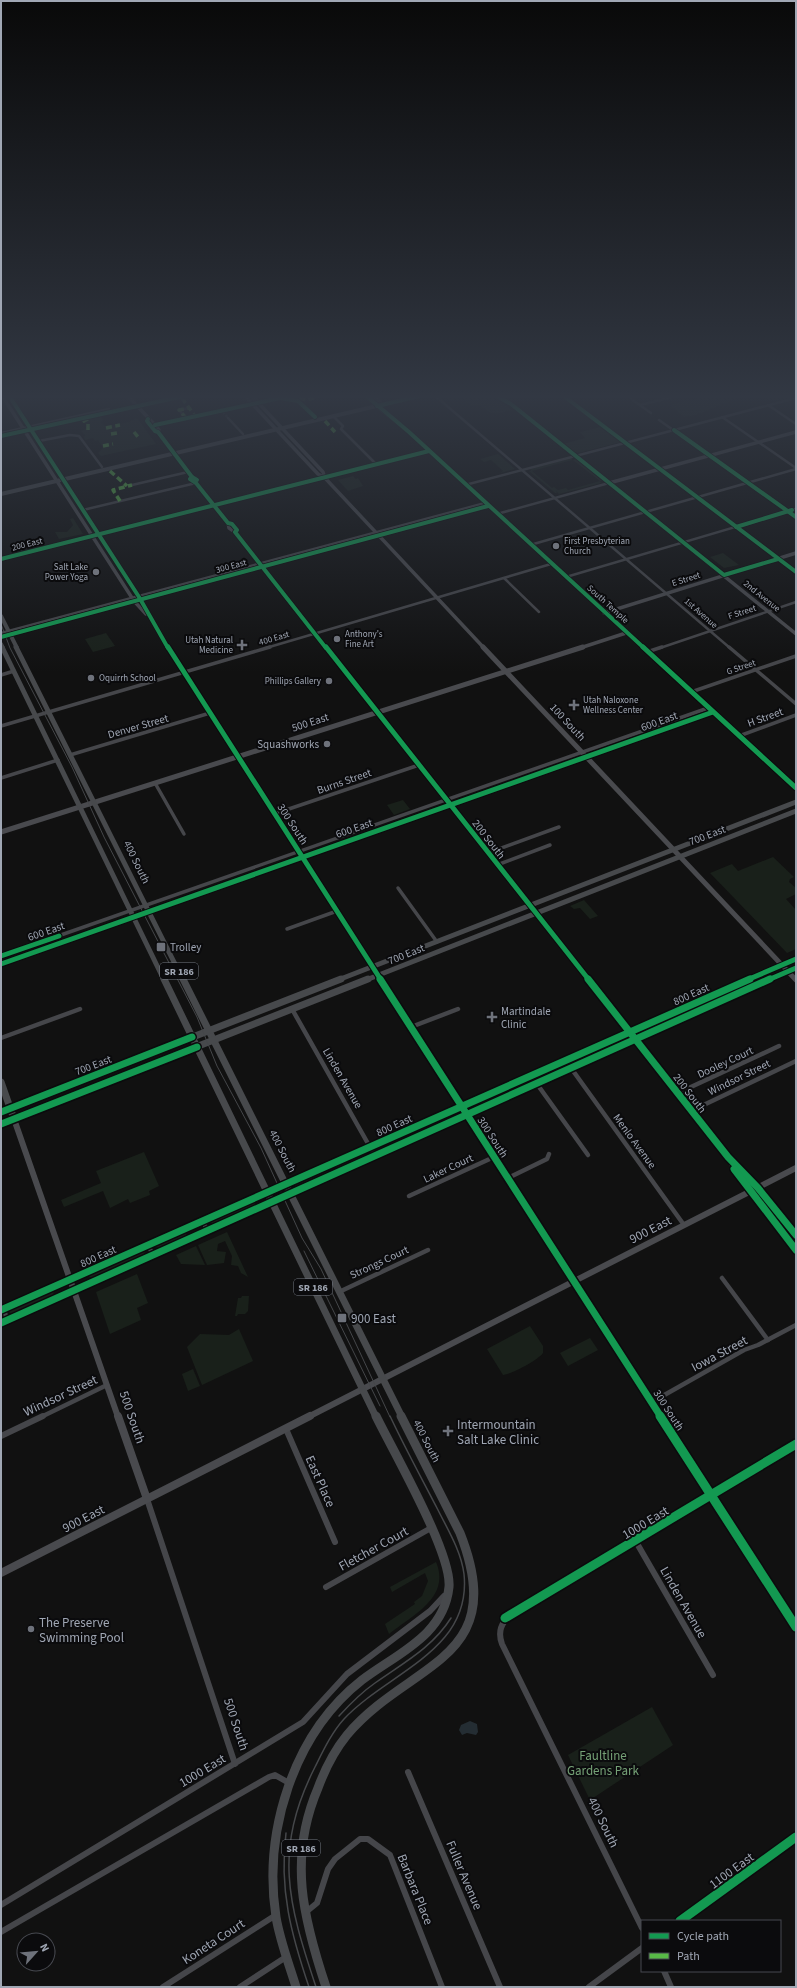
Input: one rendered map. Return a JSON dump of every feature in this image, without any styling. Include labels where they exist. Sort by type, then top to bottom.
[{"type":"main road","points":[[1,491],[21,487]]},
{"type":"main road","points":[[1,494],[29,487]]},
{"type":"main road","name":"South Temple","points":[[467,487],[708,708],[794,783],[796,788]]},
{"type":"main road","name":"400 South","points":[[1,616],[286,1184],[466,1548],[474,1574],[474,1601],[465,1630],[448,1655],[376,1708],[350,1732],[338,1749],[318,1785],[310,1805],[303,1831],[299,1873],[304,1914]]},
{"type":"main road","name":"SR 186","points":[[1,644],[431,1528],[447,1568],[450,1584],[448,1598],[443,1612],[435,1626],[410,1647],[361,1680],[325,1716],[298,1760],[289,1783],[276,1829],[272,1857],[276,1915],[286,1957],[296,1987]]},
{"type":"main road","name":"700 East","points":[[1,1112],[796,802]]},
{"type":"main road","name":"700 East","points":[[1,1124],[796,811]]},
{"type":"main road","name":"500 South","points":[[1,1082],[14,1119]]},
{"type":"main road","name":"SR 186","points":[[304,1914],[326,1987]]},
{"type":"street","name":"300 South","points":[[63,487],[91,536],[133,600],[149,617]]},
{"type":"street","name":"300 South","points":[[65,487],[83,510],[140,598],[149,617],[274,814],[796,1627]]},
{"type":"street","points":[[83,510],[180,487]]},
{"type":"street","name":"200 South","points":[[199,487],[228,523],[227,526],[230,531],[235,532],[728,1157],[758,1188],[796,1235]]},
{"type":"street","name":"200 East","points":[[1,559],[290,487]]},
{"type":"street","name":"100 South","points":[[333,487],[796,980]]},
{"type":"street","name":"1st Avenue","points":[[542,487],[796,704]]},
{"type":"street","points":[[497,514],[595,487]]},
{"type":"street","name":"2nd Avenue","points":[[613,487],[796,634]]},
{"type":"street","points":[[683,487],[796,572]]},
{"type":"street","points":[[530,545],[732,487]]},
{"type":"street","points":[[755,487],[796,517]]},
{"type":"street","points":[[72,505],[78,503]]},
{"type":"street","name":"300 East","points":[[1,637],[9,633],[487,505]]},
{"type":"street","points":[[566,577],[796,509]]},
{"type":"street","name":"E Street","points":[[604,613],[796,553]]},
{"type":"street","name":"400 East","points":[[1,726],[552,564]]},
{"type":"street","points":[[504,578],[539,612]]},
{"type":"street","name":"F Street","points":[[647,652],[796,602]]},
{"type":"street","name":"300 East","points":[[1,633],[9,633]]},
{"type":"street","name":"500 East","points":[[1,832],[505,670],[626,633]]},
{"type":"street","name":"G Street","points":[[691,692],[796,656]]},
{"type":"street","points":[[1,675],[14,671]]},
{"type":"street","name":"600 East","points":[[1,956],[89,925],[195,895],[237,880],[352,833],[708,708]]},
{"type":"street","name":"600 East","points":[[1,964],[92,932],[192,889],[355,838],[713,712]]},
{"type":"street","name":"Denver Street","points":[[70,755],[210,713]]},
{"type":"street","name":"H Street","points":[[739,736],[796,715]]},
{"type":"street","points":[[662,724],[667,729]]},
{"type":"street","points":[[625,737],[630,742]]},
{"type":"street","points":[[1,778],[58,760]]},
{"type":"street","points":[[552,763],[556,768]]},
{"type":"street","name":"Burns Street","points":[[274,814],[419,765]]},
{"type":"street","points":[[537,768],[541,773]]},
{"type":"street","points":[[510,778],[514,782]]},
{"type":"street","points":[[499,782],[503,786]]},
{"type":"street","points":[[156,783],[184,834]]},
{"type":"street","points":[[396,818],[399,822]]},
{"type":"street","points":[[488,853],[558,827]]},
{"type":"street","points":[[352,833],[355,838]]},
{"type":"street","points":[[497,865],[550,845]]},
{"type":"street","points":[[234,875],[237,880]]},
{"type":"street","points":[[398,888],[437,942]]},
{"type":"street","points":[[192,889],[195,895]]},
{"type":"street","points":[[287,929],[337,911]]},
{"type":"street","points":[[89,925],[92,932]]},
{"type":"street","points":[[50,939],[53,945]]},
{"type":"street","points":[[14,952],[16,958]]},
{"type":"street","name":"800 East","points":[[2,1309],[796,959]]},
{"type":"street","name":"800 East","points":[[1,1323],[796,968]]},
{"type":"street","points":[[729,988],[736,995]]},
{"type":"street","points":[[686,1007],[692,1014]]},
{"type":"street","points":[[1,1038],[80,1009]]},
{"type":"street","name":"Linden Avenue","points":[[292,1009],[375,1156]]},
{"type":"street","points":[[411,1027],[458,1009]]},
{"type":"street","name":"Dooley Court","points":[[678,1094],[779,1046]]},
{"type":"street","points":[[572,1058],[578,1066]]},
{"type":"street","name":"Windsor Street","points":[[692,1111],[796,1061]]},
{"type":"street","name":"Menlo Avenue","points":[[571,1068],[684,1225]]},
{"type":"street","points":[[524,1079],[529,1087]]},
{"type":"street","points":[[537,1084],[588,1155]]},
{"type":"street","name":"500 South","points":[[14,1119],[147,1499],[235,1764]]},
{"type":"street","points":[[412,1128],[417,1137]]},
{"type":"street","points":[[508,1178],[548,1159],[549,1154]]},
{"type":"street","name":"Laker Court","points":[[409,1196],[494,1157]]},
{"type":"street","name":"200 South","points":[[728,1157],[740,1179],[796,1250]]},
{"type":"street","points":[[330,1164],[335,1174]]},
{"type":"street","name":"900 East","points":[[1,1573],[796,1168]]},
{"type":"street","points":[[203,1220],[208,1231]]},
{"type":"street","points":[[148,1245],[153,1255]]},
{"type":"street","name":"Strongs Court","points":[[339,1292],[428,1250]]},
{"type":"street","points":[[722,1278],[768,1340]]},
{"type":"street","points":[[2,1309],[7,1320]]},
{"type":"street","name":"Iowa Street","points":[[652,1402],[744,1350],[768,1340],[796,1324]]},
{"type":"street","name":"Windsor Street","points":[[1,1436],[107,1385]]},
{"type":"street","name":"East Place","points":[[286,1428],[335,1542]]},
{"type":"street","name":"1000 East","points":[[505,1618],[796,1444]]},
{"type":"street","name":"Fletcher Court","points":[[326,1586],[431,1528]]},
{"type":"street","name":"Linden Avenue","points":[[635,1540],[713,1675]]},
{"type":"street","name":"1000 East","points":[[1,1905],[302,1722],[347,1674],[441,1600],[447,1593],[450,1584]]},
{"type":"street","name":"400 South","points":[[505,1618],[501,1623],[499,1630],[502,1644],[641,1926]]},
{"type":"street","name":"Fuller Avenue","points":[[408,1772],[500,1987]]},
{"type":"street","points":[[1,1932],[269,1777],[275,1776],[289,1783]]},
{"type":"street","name":"1100 East","points":[[681,1920],[796,1836]]},
{"type":"street","name":"Barbara Place","points":[[304,1914],[317,1903],[328,1869],[336,1859],[360,1839],[368,1839],[390,1855],[442,1987]]},
{"type":"street","name":"Koneta Court","points":[[164,1987],[276,1915]]},
{"type":"street","points":[[589,1987],[641,1949]]},
{"type":"street","points":[[240,1987],[286,1957]]},
{"type":"street","points":[[664,1972],[671,1987]]},
{"type":"green space","points":[[344,487],[361,487],[348,491]]},
{"type":"green space","points":[[548,487],[554,487],[558,490],[566,488],[568,490],[579,487],[587,487],[559,494],[556,491],[557,493]]},
{"type":"green space","points":[[73,518],[83,534],[59,539],[55,532],[67,532],[73,525],[70,519]]},
{"type":"green space","points":[[723,553],[739,565],[724,568],[710,557]]},
{"type":"green space","points":[[106,633],[115,646],[93,652],[85,639]]},
{"type":"green space","points":[[403,800],[410,809],[394,815],[387,805]]},
{"type":"green space","points":[[773,857],[794,877],[790,879],[789,882],[796,888],[796,894],[786,899],[796,910],[796,949],[787,953],[710,873],[732,864],[738,871]]},
{"type":"green space","points":[[584,900],[598,916],[590,919],[580,908],[574,909],[570,906]]},
{"type":"green space","points":[[727,991],[730,995],[695,1011],[690,1009]]},
{"type":"green space","points":[[683,1011],[686,1014],[648,1031],[645,1028]]},
{"type":"green space","points":[[616,1040],[618,1045],[581,1061],[577,1060],[577,1057]]},
{"type":"green space","points":[[569,1061],[572,1063],[571,1066],[533,1083],[528,1081],[529,1079]]},
{"type":"green space","points":[[519,1083],[523,1083],[523,1087],[483,1105],[479,1104],[479,1101]]},
{"type":"green space","points":[[447,1115],[450,1118],[449,1120],[420,1133],[416,1130],[417,1128]]},
{"type":"green space","points":[[406,1133],[409,1135],[408,1138],[380,1151],[375,1149],[376,1146]]},
{"type":"green space","points":[[365,1151],[368,1154],[366,1157],[340,1169],[335,1167],[336,1165]]},
{"type":"green space","points":[[144,1152],[159,1186],[149,1191],[150,1195],[130,1203],[128,1199],[110,1208],[103,1191],[64,1207],[61,1200],[101,1183],[96,1171]]},
{"type":"green space","points":[[326,1169],[328,1171],[327,1174],[300,1186],[295,1186],[296,1182]]},
{"type":"green space","points":[[251,1201],[255,1203],[254,1206],[215,1224],[211,1223],[212,1219]]},
{"type":"green space","points":[[185,1231],[187,1236],[159,1248],[155,1247],[156,1243]]},
{"type":"green space","points":[[227,1232],[248,1277],[241,1273],[238,1266],[231,1265],[232,1256],[225,1241],[218,1244],[217,1251],[226,1252],[224,1263],[207,1265],[198,1245]]},
{"type":"green space","points":[[196,1246],[205,1265],[181,1264],[176,1255]]},
{"type":"green space","points":[[141,1250],[145,1252],[143,1255],[93,1278],[89,1277],[90,1272]]},
{"type":"green space","points":[[137,1274],[148,1303],[137,1308],[141,1320],[110,1334],[96,1292]]},
{"type":"green space","points":[[51,1290],[54,1291],[53,1295],[12,1314],[9,1312],[11,1308]]},
{"type":"green space","points":[[242,1296],[249,1296],[248,1311],[245,1314],[238,1314],[235,1316],[238,1298],[241,1298]]},
{"type":"green space","points":[[530,1326],[543,1346],[543,1353],[524,1366],[503,1375],[487,1349]]},
{"type":"green space","points":[[239,1329],[253,1361],[202,1385],[187,1347],[200,1334],[229,1335]]},
{"type":"green space","points":[[590,1338],[598,1350],[568,1366],[560,1353]]},
{"type":"green space","points":[[193,1369],[200,1386],[188,1391],[182,1374]]},
{"type":"green space","points":[[436,1562],[439,1574],[438,1585],[434,1595],[418,1612],[389,1634],[385,1624],[415,1604],[414,1602],[422,1596],[428,1581],[425,1573],[392,1592],[390,1587]]},
{"type":"green space","name":"Faultline Gardens Park","points":[[652,1707],[673,1745],[590,1800],[568,1755]]},
{"type":"shaded area","points":[[470,1721],[477,1724],[478,1732],[476,1735],[467,1733],[462,1735],[459,1730],[461,1725]]},
{"type":"tram line","points":[[1,624],[10,648],[72,767],[104,837],[197,1017],[217,1066],[261,1148],[302,1238],[321,1269],[390,1417]]},
{"type":"tram line","points":[[304,1251],[380,1406]]},
{"type":"tram line","points":[[316,1987],[298,1929],[292,1902],[289,1877],[289,1851],[294,1825],[302,1797],[325,1748],[344,1719],[362,1702],[424,1658],[441,1641],[455,1623],[463,1600],[464,1574],[457,1549],[390,1416]]},
{"type":"tram line","points":[[339,1716],[365,1690],[406,1662],[426,1646],[435,1638],[451,1618]]},
{"type":"tram line","points":[[286,1833],[284,1854],[285,1892],[292,1930],[309,1987]]},
{"type":"marked path","points":[[120,501],[113,490],[125,487]]},
{"type":"cycle path","points":[[68,487],[139,597],[149,617],[187,678],[796,1627]]},
{"type":"cycle path","points":[[199,487],[228,523],[232,524],[237,530],[235,532],[728,1157],[758,1188],[796,1235]]},
{"type":"cycle path","points":[[1,559],[287,487]]},
{"type":"cycle path","points":[[469,487],[796,788]]},
{"type":"cycle path","points":[[614,487],[724,575],[778,559]]},
{"type":"cycle path","points":[[683,487],[796,572]]},
{"type":"cycle path","points":[[754,487],[796,517]]},
{"type":"cycle path","points":[[1,637],[488,506]]},
{"type":"cycle path","points":[[736,527],[792,510]]},
{"type":"cycle path","points":[[1,964],[713,712]]},
{"type":"cycle path","points":[[1,956],[59,936]]},
{"type":"cycle path","points":[[1,1310],[796,959]]},
{"type":"cycle path","points":[[1,1323],[796,968]]},
{"type":"cycle path","points":[[1,1112],[192,1037]]},
{"type":"cycle path","points":[[1,1124],[197,1047]]},
{"type":"cycle path","points":[[734,1169],[740,1179],[796,1250]]},
{"type":"cycle path","points":[[505,1618],[796,1444]]},
{"type":"cycle path","points":[[681,1920],[796,1837]]},
{"type":"place","name":"First Presbyterian Church","points":[[556,546]]},
{"type":"place","name":"Salt Lake Power Yoga","points":[[96,572]]},
{"type":"place","name":"Anthony's Fine Art","points":[[337,639]]},
{"type":"place","name":"Utah Natural Medicine","points":[[242,645]]},
{"type":"place","name":"Oquirrh School","points":[[91,678]]},
{"type":"place","name":"Phillips Gallery","points":[[329,681]]},
{"type":"place","name":"Utah Naloxone Wellness Center","points":[[574,705]]},
{"type":"place","name":"Squashworks","points":[[327,744]]},
{"type":"place","name":"Trolley","points":[[161,947]]},
{"type":"place","name":"Martindale Clinic","points":[[492,1017]]},
{"type":"place","name":"900 East","points":[[342,1318]]},
{"type":"place","name":"Intermountain Salt Lake Clinic","points":[[448,1431]]},
{"type":"place","name":"The Preserve Swimming Pool","points":[[31,1629]]}]
